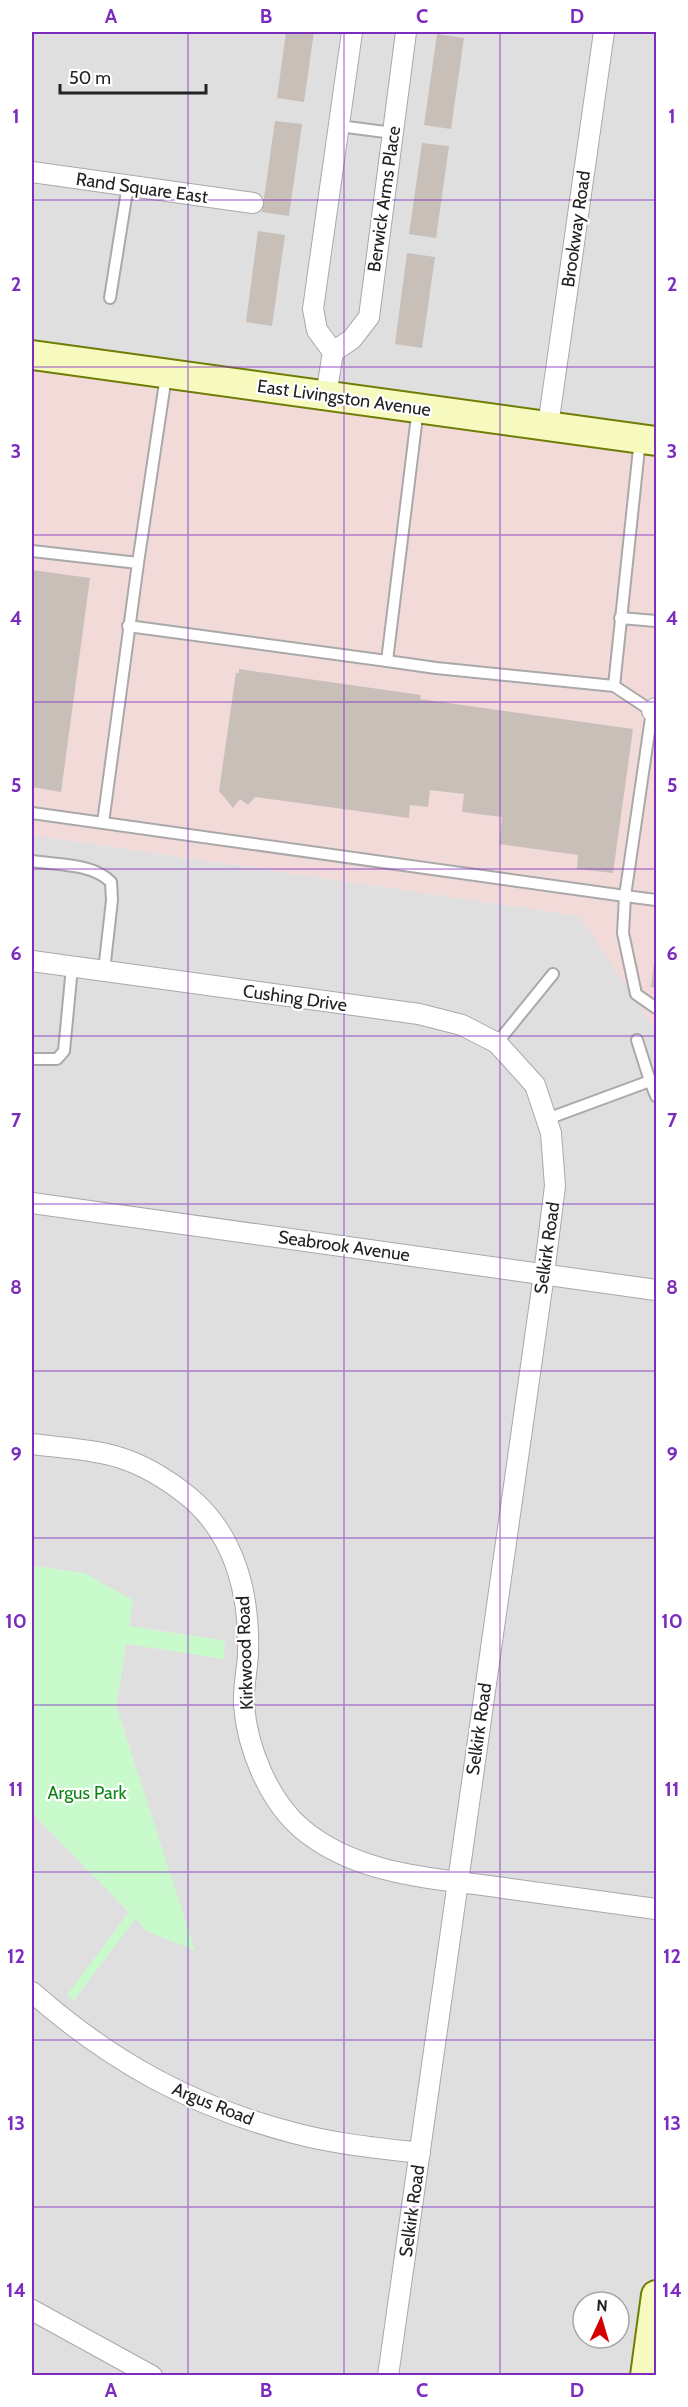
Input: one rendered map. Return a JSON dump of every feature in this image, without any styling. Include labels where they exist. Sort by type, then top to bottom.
[{"type":"main road","name":"East Livingston Avenue","points":[[32,355],[648,440]]},
{"type":"main road","points":[[645,2376],[657,2295]]},
{"type":"street","points":[[327,396],[333,352],[317,330],[313,309],[352,32]]},
{"type":"street","name":"Berwick Arms Place","points":[[333,352],[352,339],[369,317],[406,32]]},
{"type":"street","name":"Brookway Road","points":[[548,426],[604,32]]},
{"type":"street","name":"Rand Square East","points":[[32,172],[253,203]]},
{"type":"street","name":"Cushing Drive","points":[[32,961],[419,1014],[462,1025],[497,1043],[535,1085]]},
{"type":"street","name":"Selkirk Road","points":[[388,2376],[555,1186],[552,1133],[535,1085]]},
{"type":"street","name":"Seabrook Avenue","points":[[32,1203],[544,1274],[656,1286]]},
{"type":"street","name":"Kirkwood Road","points":[[32,1444],[121,1458],[162,1477],[197,1503],[213,1521],[226,1540],[242,1582],[246,1606],[248,1653],[244,1704],[252,1752],[272,1793],[302,1828],[339,1854],[383,1870],[657,1909]]},
{"type":"street","name":"Argus Road","points":[[32,1992],[68,2024],[154,2080],[199,2101],[295,2134],[345,2144],[420,2153]]},
{"type":"street","points":[[32,2310],[152,2376]]},
{"type":"lane","points":[[339,126],[393,133]]},
{"type":"lane","points":[[110,298],[128,185]]},
{"type":"lane","points":[[103,824],[128,626],[166,373]]},
{"type":"lane","points":[[387,661],[418,408]]},
{"type":"lane","points":[[614,686],[620,618],[648,440]]},
{"type":"lane","points":[[32,551],[138,563]]},
{"type":"lane","points":[[620,618],[657,621]]},
{"type":"lane","points":[[128,626],[436,668],[614,686],[654,710],[652,749],[625,896],[622,933],[636,994],[657,1008]]},
{"type":"lane","points":[[32,813],[657,900]]},
{"type":"lane","points":[[32,861],[90,869],[103,873],[111,882],[112,900],[104,971]]},
{"type":"lane","points":[[32,1059],[57,1059],[64,1051],[72,967]]},
{"type":"lane","points":[[497,1043],[553,974]]},
{"type":"lane","points":[[637,1040],[657,1096]]},
{"type":"lane","points":[[547,1119],[650,1081]]},
{"type":"shaded area","points":[[32,32],[656,32],[656,442],[32,354]]},
{"type":"shaded area","points":[[32,354],[656,442],[656,1031],[580,916],[32,835]]},
{"type":"shaded area","points":[[32,835],[581,916],[656,1031],[656,2375],[32,2375],[32,1813],[129,1912],[68,1995],[74,2000],[135,1918],[194,1950],[116,1706],[126,1643],[223,1659],[225,1641],[128,1626],[84,1573],[32,1566]]},
{"type":"green space","name":"Argus Park","points":[[32,1566],[84,1573],[133,1600],[129,1626],[225,1641],[224,1659],[126,1644],[116,1706],[195,1950],[148,1932],[135,1919],[74,2000],[67,1995],[129,1912],[32,1813]]},
{"type":"building","points":[[286,32],[314,32],[304,102],[277,98]]},
{"type":"building","points":[[437,34],[464,38],[451,129],[424,125]]},
{"type":"building","points":[[275,121],[302,124],[289,216],[262,212]]},
{"type":"building","points":[[422,143],[449,146],[436,238],[409,234]]},
{"type":"building","points":[[258,231],[285,235],[272,326],[246,322]]},
{"type":"building","points":[[407,253],[435,257],[422,348],[395,344]]},
{"type":"building","points":[[32,570],[90,578],[61,792],[32,787]]},
{"type":"building","points":[[239,669],[421,695],[420,699],[633,729],[613,873],[577,869],[578,855],[499,844],[502,817],[462,812],[464,794],[430,790],[428,807],[410,805],[409,818],[255,797],[248,805],[240,799],[233,808],[219,791],[236,673],[239,673]]},
{"type":"building","points":[[656,954],[656,988],[651,987]]}]
